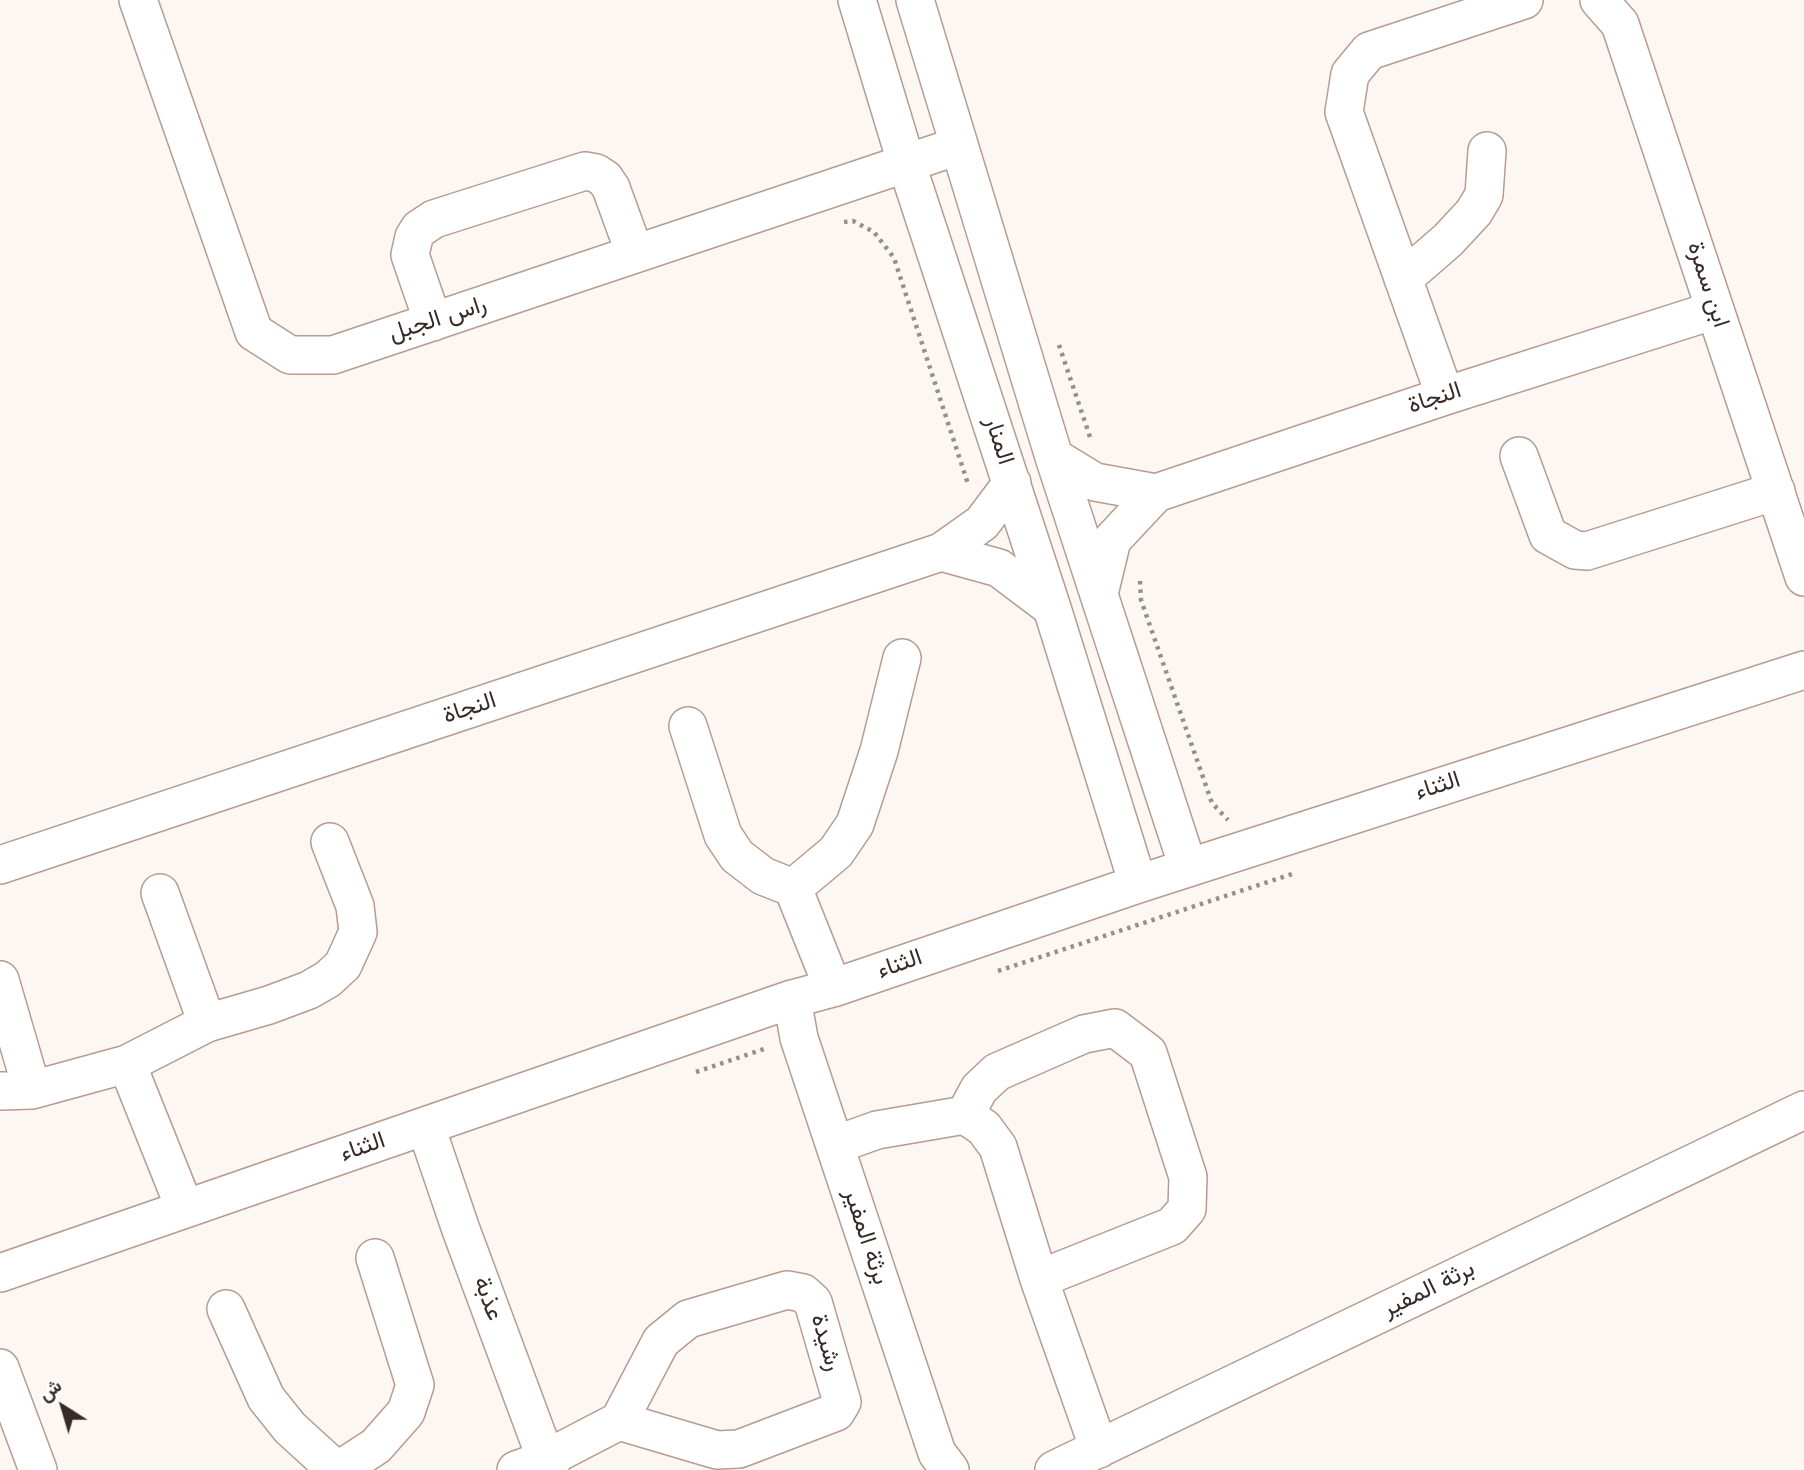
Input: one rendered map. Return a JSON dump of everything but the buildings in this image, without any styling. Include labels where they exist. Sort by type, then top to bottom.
[{"type":"street","name":"راس الجبل","points":[[138,0],[254,332],[290,355],[332,355],[958,146]]},
{"type":"street","name":"المنار","points":[[857,0],[906,163],[1012,483],[1138,884]]},
{"type":"street","name":"المنار","points":[[915,0],[1054,457],[1188,867]]},
{"type":"street","points":[[1445,396],[1343,112],[1350,74],[1369,51],[1524,0]]},
{"type":"street","name":"ابن سمرة","points":[[1599,0],[1620,24],[1804,577]]},
{"type":"street","points":[[1403,279],[1448,240],[1474,212],[1484,195],[1487,150]]},
{"type":"street","points":[[433,322],[410,255],[414,237],[419,229],[434,219],[585,171],[596,173],[605,179],[611,188],[635,254]]},
{"type":"street","name":"النجاة","points":[[1099,594],[1112,540],[1156,493],[1445,396],[1715,310]]},
{"type":"street","points":[[1519,456],[1548,535],[1575,550],[1587,551],[1776,491]]},
{"type":"street","name":"النجاة","points":[[1054,457],[1095,482],[1156,493]]},
{"type":"street","name":"النجاة","points":[[0,865],[941,552],[982,523],[1012,483]]},
{"type":"street","points":[[941,552],[999,568],[1052,608]]},
{"type":"street","points":[[793,888],[836,852],[855,824],[880,751],[902,658]]},
{"type":"street","name":"الثناء","points":[[0,1273],[792,999],[834,988],[1188,867],[1804,670]]},
{"type":"street","points":[[688,726],[723,835],[737,856],[763,876],[793,888],[834,988]]},
{"type":"street","points":[[0,980],[16,1090],[127,1064],[206,1023],[309,990],[328,979],[343,965],[358,932],[355,906],[330,842]]},
{"type":"street","points":[[160,893],[206,1023]]},
{"type":"street","name":"برثة المفير","points":[[792,999],[799,1038],[937,1453],[950,1470]]},
{"type":"street","points":[[965,1115],[979,1089],[997,1072],[1084,1034],[1115,1028],[1148,1053],[1188,1177],[1187,1209],[1172,1226],[1039,1279]]},
{"type":"street","points":[[127,1064],[186,1209]]},
{"type":"street","name":"برثة المفير","points":[[1054,1470],[1804,1110]]},
{"type":"street","points":[[835,1145],[877,1130],[965,1115],[984,1128],[998,1147],[1039,1279],[1099,1449]]},
{"type":"street","name":"عذبة","points":[[426,1126],[537,1466]]},
{"type":"street","points":[[226,1309],[266,1398],[290,1428],[337,1470],[376,1446],[406,1412],[415,1385],[375,1258]]},
{"type":"street","name":"رشيدة","points":[[787,1290],[803,1293],[813,1302],[842,1402],[835,1412],[739,1450],[717,1450],[619,1421],[661,1341],[688,1319],[787,1290]]},
{"type":"street","points":[[2,1380],[38,1470]]},
{"type":"street","points":[[537,1466],[619,1421]]},
{"type":"path","points":[[826,189],[838,222],[853,221],[874,232],[894,258],[971,496]]},
{"type":"path","points":[[1059,345],[1093,446]]},
{"type":"path","points":[[1139,579],[1141,600],[1212,803],[1231,822]]}]
